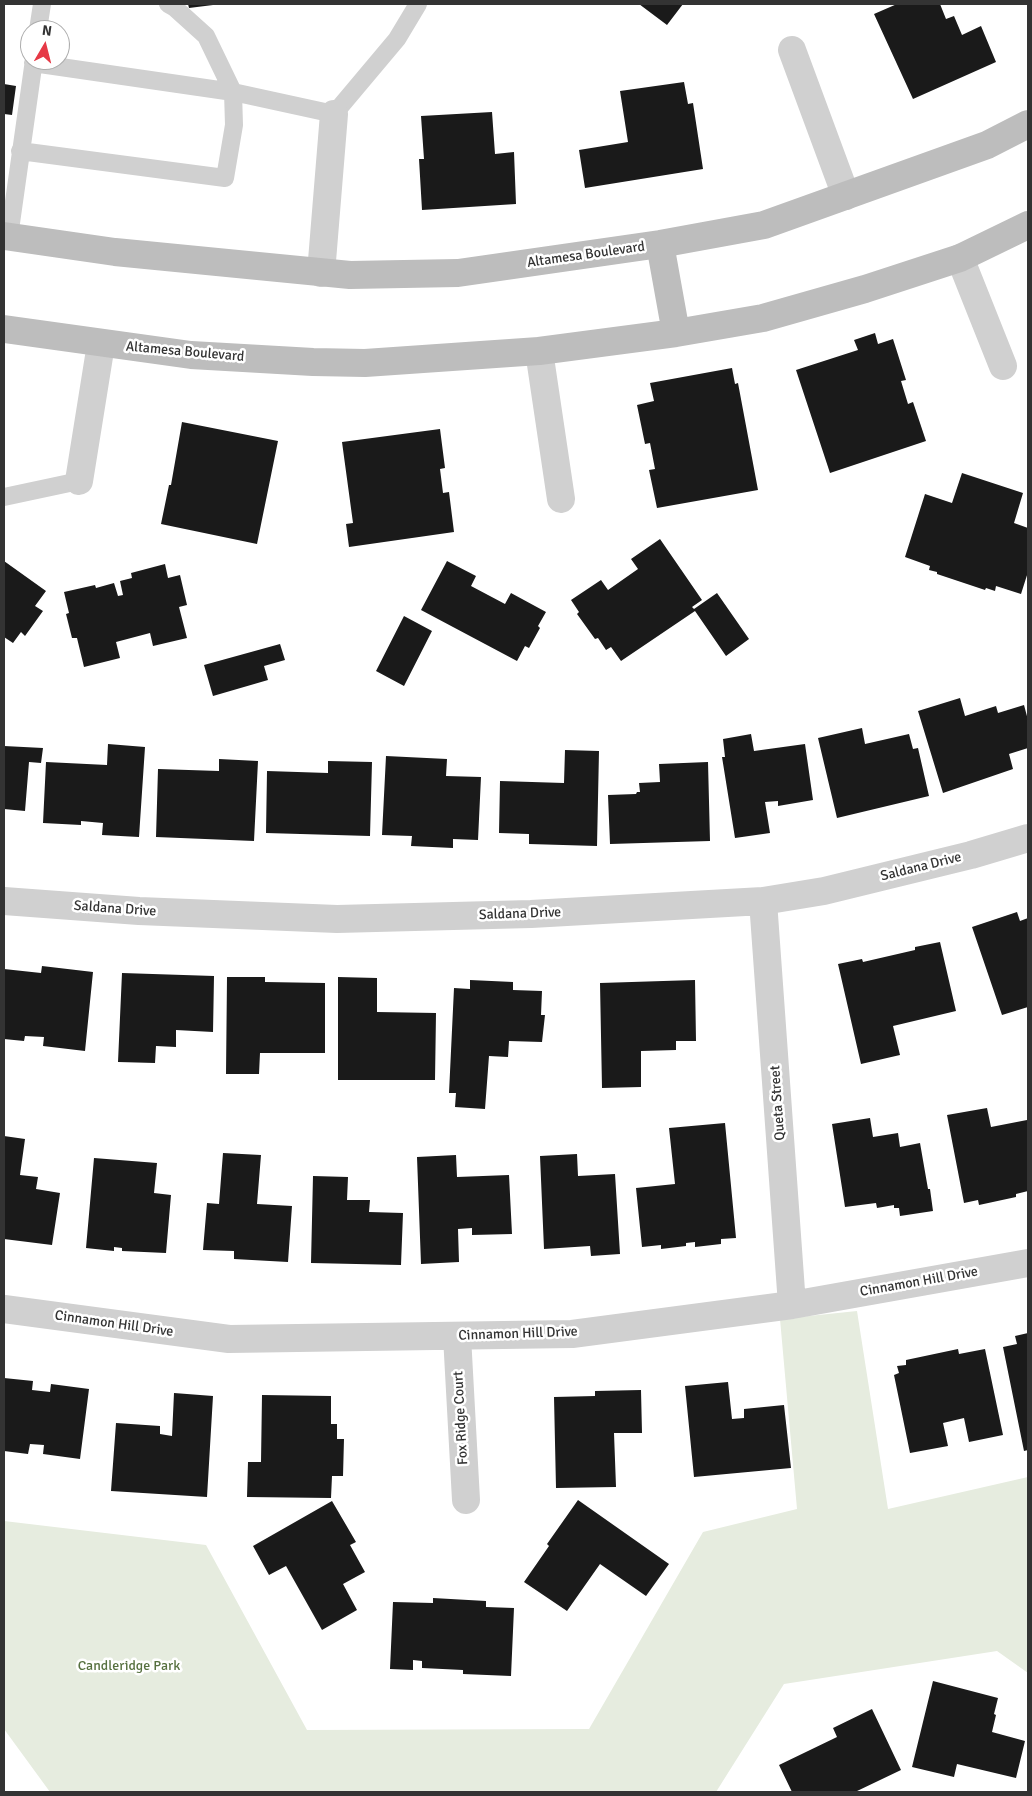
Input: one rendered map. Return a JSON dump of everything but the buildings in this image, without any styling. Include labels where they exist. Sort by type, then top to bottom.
[{"type":"main road","name":"Altamesa Boulevard","points":[[6,236],[115,252],[350,276],[458,272],[660,244],[764,225],[987,146],[1028,124]]},
{"type":"main road","name":"Altamesa Boulevard","points":[[4,329],[191,355],[348,363],[539,351],[676,333],[763,318],[865,289],[960,258],[1028,224]]},
{"type":"main road","points":[[660,244],[676,333]]},
{"type":"street","points":[[792,50],[846,196]]},
{"type":"street","points":[[321,273],[334,114]]},
{"type":"street","points":[[960,258],[1003,366]]},
{"type":"street","points":[[79,481],[101,344]]},
{"type":"street","points":[[539,351],[562,499]]},
{"type":"street","name":"Saldana Drive","points":[[4,901],[139,911],[337,919],[531,914],[763,901],[833,888],[971,855],[1028,838]]},
{"type":"street","name":"Queta Street","points":[[763,901],[792,1305]]},
{"type":"street","name":"Cinnamon Hill Drive","points":[[4,1309],[229,1339],[572,1334],[792,1305],[1028,1263]]},
{"type":"street","name":"Fox Ridge Court","points":[[457,1336],[466,1500]]},
{"type":"lane","points":[[40,20],[42,4]]},
{"type":"lane","points":[[20,151],[226,178],[234,125],[233,92],[206,36],[168,4]]},
{"type":"lane","points":[[70,67],[233,92],[334,114],[397,39],[418,4]]},
{"type":"lane","points":[[6,236],[32,70]]},
{"type":"lane","points":[[4,497],[79,481]]},
{"type":"green space","name":"Candleridge Park","points":[[857,1311],[888,1509],[1028,1477],[1028,1673],[997,1651],[784,1684],[716,1792],[50,1792],[4,1729],[4,1521],[206,1545],[307,1730],[589,1729],[703,1532],[797,1509],[780,1319]]}]
